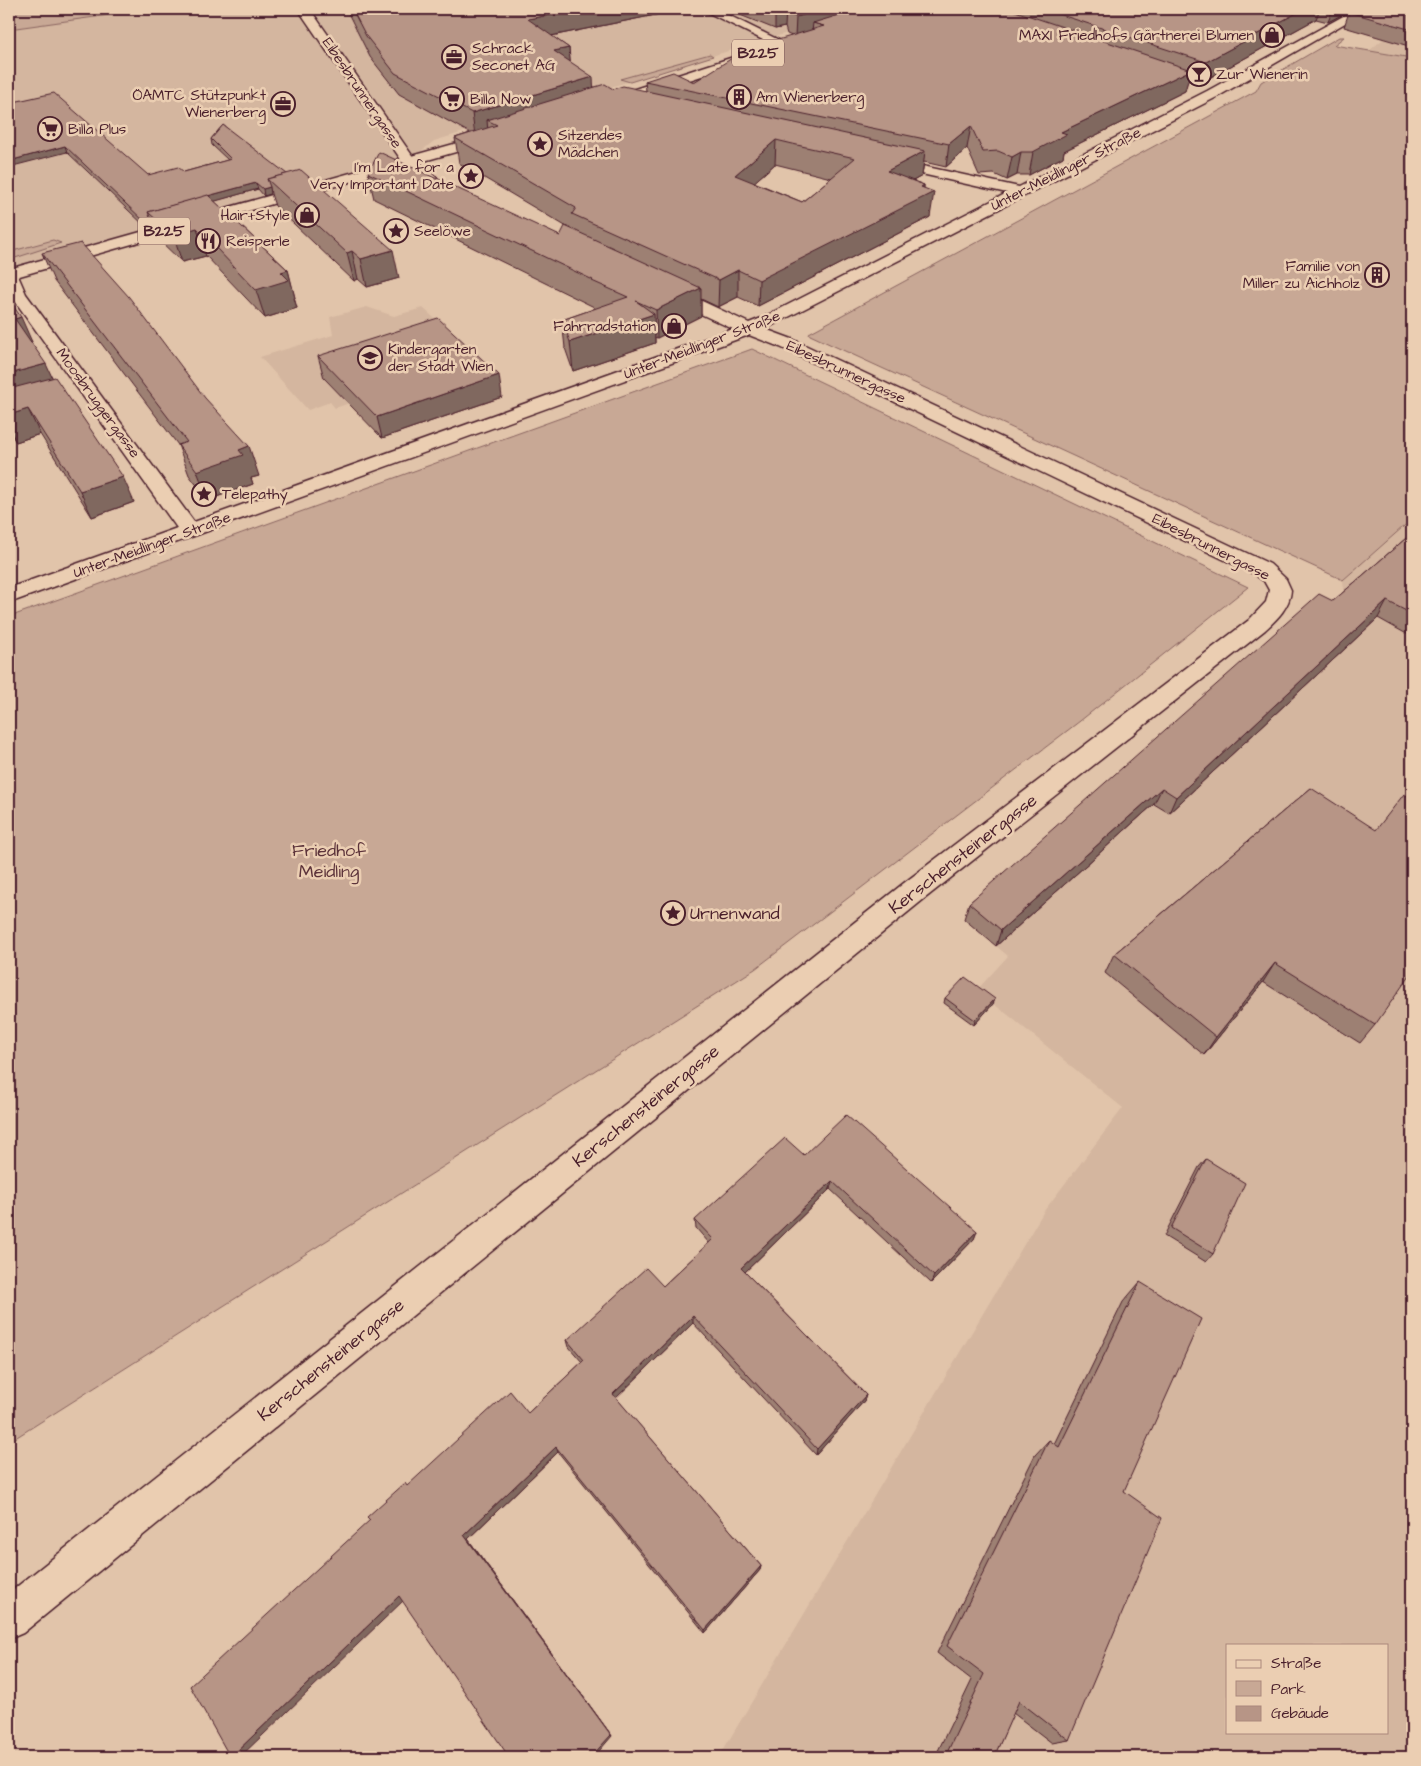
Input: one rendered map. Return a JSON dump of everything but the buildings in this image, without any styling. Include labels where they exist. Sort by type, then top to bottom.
[{"type":"street","name":"Eibesbrunnergasse","points":[[304,9],[409,161],[433,182],[465,197]]},
{"type":"street","name":"B225","points":[[593,106],[788,44],[707,9]]},
{"type":"street","name":"Unter-Meidlinger Straße","points":[[9,596],[782,316],[1212,94],[1353,15],[1352,9]]},
{"type":"street","points":[[1198,89],[1212,94]]},
{"type":"street","points":[[612,101],[641,107]]},
{"type":"street","name":"B225","points":[[9,274],[503,134]]},
{"type":"street","points":[[872,159],[1021,192]]},
{"type":"street","name":"Moosbruggergasse","points":[[9,274],[18,294],[79,390],[190,531]]},
{"type":"street","name":"Eibesbrunnergasse","points":[[656,287],[795,348],[1262,569],[1276,580],[1281,593]]},
{"type":"street","name":"Kerschensteinergasse","points":[[9,1619],[914,892],[1257,626],[1272,612],[1279,602],[1281,593]]},
{"type":"shaded area","points":[[152,9],[866,9],[434,141],[409,161],[9,272],[9,29]]},
{"type":"shaded area","points":[[1412,21],[1412,58],[1369,51],[1388,35]]},
{"type":"shaded area","name":"Kindergarten der Stadt Wien","points":[[367,307],[394,316],[423,308],[480,359],[335,408],[330,402],[308,410],[260,357],[333,335],[330,317]]},
{"type":"shaded area","points":[[1412,519],[1412,1757],[719,1757],[1044,1211],[1123,1108],[976,991],[1008,956],[964,919],[1345,600],[1343,580]]},
{"type":"green space","points":[[9,9],[152,9],[9,29]]},
{"type":"green space","points":[[1339,37],[1344,37],[1334,45],[1412,58],[1412,519],[1343,580],[810,335],[809,333],[1256,91],[1261,82]]},
{"type":"green space","points":[[710,54],[713,56],[630,82],[620,79]]},
{"type":"green space","points":[[53,240],[61,243],[9,260],[9,252]]},
{"type":"green space","name":"Friedhof Meidling","points":[[752,349],[1248,587],[1080,721],[755,969],[9,1442],[9,617]]},
{"type":"place","name":"MAXI Friedhofs Gärtnerei Blumen","points":[[1272,35]]},
{"type":"place","name":"Schrack Seconet AG","points":[[454,57]]},
{"type":"place","name":"Zur Wienerin","points":[[1199,74]]},
{"type":"place","name":"Am Wienerberg","points":[[739,97]]},
{"type":"place","name":"Billa Now","points":[[452,99]]},
{"type":"place","name":"ÖAMTC Stützpunkt Wienerberg","points":[[283,104]]},
{"type":"place","name":"Billa Plus","points":[[50,129]]},
{"type":"place","name":"Sitzendes Mädchen","points":[[540,144]]},
{"type":"place","name":"I’m Late for a Very Important Date","points":[[471,176]]},
{"type":"place","name":"Hair+Style","points":[[307,215]]},
{"type":"place","name":"Seelöwe","points":[[396,231]]},
{"type":"place","name":"Reisperle","points":[[208,241]]},
{"type":"place","name":"Familie von Miller zu Aichholz","points":[[1377,275]]},
{"type":"place","name":"Fahrradstation","points":[[674,326]]},
{"type":"place","name":"Kindergarten der Stadt Wien","points":[[370,358]]},
{"type":"place","name":"Telepathy","points":[[204,494]]},
{"type":"place","name":"Urnenwand","points":[[673,913]]}]
